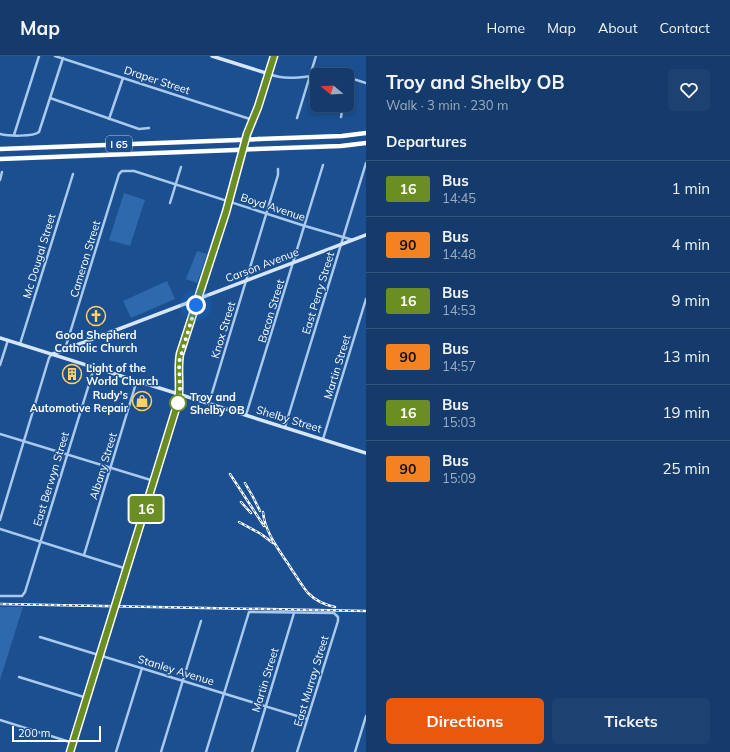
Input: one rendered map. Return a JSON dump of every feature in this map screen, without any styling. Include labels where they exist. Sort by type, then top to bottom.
[{"type":"highway","name":"I 65","points":[[0,149],[342,136],[366,133]]},
{"type":"highway","name":"I 65","points":[[0,159],[366,144]]},
{"type":"main road","points":[[212,56],[269,74]]},
{"type":"main road","points":[[70,752],[178,402],[180,394],[179,362],[229,202],[241,155],[274,56]]},
{"type":"main road","name":"Carson Avenue","points":[[53,354],[366,235]]},
{"type":"main road","name":"Shelby Street","points":[[0,338],[366,453]]},
{"type":"street","points":[[14,135],[39,56]]},
{"type":"street","name":"Draper Street","points":[[55,56],[253,120]]},
{"type":"street","points":[[312,68],[316,56]]},
{"type":"street","points":[[0,134],[35,135],[39,132],[63,58]]},
{"type":"street","points":[[269,74],[287,78],[310,76],[297,118]]},
{"type":"street","points":[[109,119],[123,78]]},
{"type":"street","points":[[354,80],[366,83]]},
{"type":"street","points":[[50,98],[139,129],[149,128]]},
{"type":"street","points":[[341,112],[341,117]]},
{"type":"street","name":"East Perry Street","points":[[285,427],[366,163]]},
{"type":"street","name":"Bacon Street","points":[[246,415],[294,263],[323,164]]},
{"type":"street","points":[[170,203],[181,167]]},
{"type":"street","name":"Knox Street","points":[[209,403],[267,214],[278,175],[278,169]]},
{"type":"street","name":"Boyd Avenue","points":[[120,174],[122,171],[134,171],[305,226],[354,240]]},
{"type":"street","points":[[0,180],[2,172]]},
{"type":"street","name":"Mc Dougal Street","points":[[20,344],[73,174]]},
{"type":"street","name":"Cameron Street","points":[[65,350],[120,174]]},
{"type":"street","name":"Martin Street","points":[[323,439],[366,299]]},
{"type":"street","points":[[0,365],[8,340]]},
{"type":"street","points":[[0,520],[49,358],[53,354]]},
{"type":"street","name":"East Berwyn Street","points":[[0,596],[24,596],[94,367]]},
{"type":"street","name":"Albany Street","points":[[84,555],[137,380]]},
{"type":"street","points":[[0,434],[154,482]]},
{"type":"street","points":[[0,529],[127,569]]},
{"type":"street","points":[[206,752],[249,612],[294,613]]},
{"type":"street","name":"Martin Street","points":[[252,752],[294,613]]},
{"type":"street","name":"East Murray Street","points":[[294,613],[332,613],[337,615],[338,621],[297,752]]},
{"type":"street","points":[[161,752],[201,621]]},
{"type":"street","name":"Stanley Avenue","points":[[40,637],[307,719]]},
{"type":"street","points":[[116,752],[142,668]]},
{"type":"street","points":[[19,677],[87,698]]},
{"type":"street","points":[[355,752],[366,716]]},
{"type":"street","points":[[0,720],[73,743]]},
{"type":"shaded area","points":[[124,193],[145,200],[130,246],[109,240]]},
{"type":"shaded area","points":[[197,251],[207,254],[197,283],[186,279]]},
{"type":"shaded area","points":[[167,281],[175,299],[131,318],[123,301]]},
{"type":"shaded area","points":[[0,607],[23,607],[0,680]]},
{"type":"railway","points":[[230,474],[264,526]]},
{"type":"railway","points":[[245,483],[260,511]]},
{"type":"railway","points":[[241,502],[251,513]]},
{"type":"railway","points":[[263,512],[264,520],[270,535],[306,590],[317,600],[335,607]]},
{"type":"railway","points":[[239,522],[261,534],[273,543]]},
{"type":"railway","points":[[0,604],[366,611]]},
{"type":"bus line","name":"16","points":[[70,752],[180,396],[178,367],[180,354],[234,186],[247,134],[258,107],[274,56]]},
{"type":"place","name":"Good Shepherd Catholic Church","points":[[96,316]]},
{"type":"place","name":"Light of the World Church","points":[[72,374]]},
{"type":"place","name":"Rudy's Automotive Repair","points":[[142,401]]},
{"type":"place","name":"Troy and Shelby OB","points":[[178,403]]},
{"type":"route","points":[[178,403],[180,396],[178,371],[180,354],[196,305]]}]
